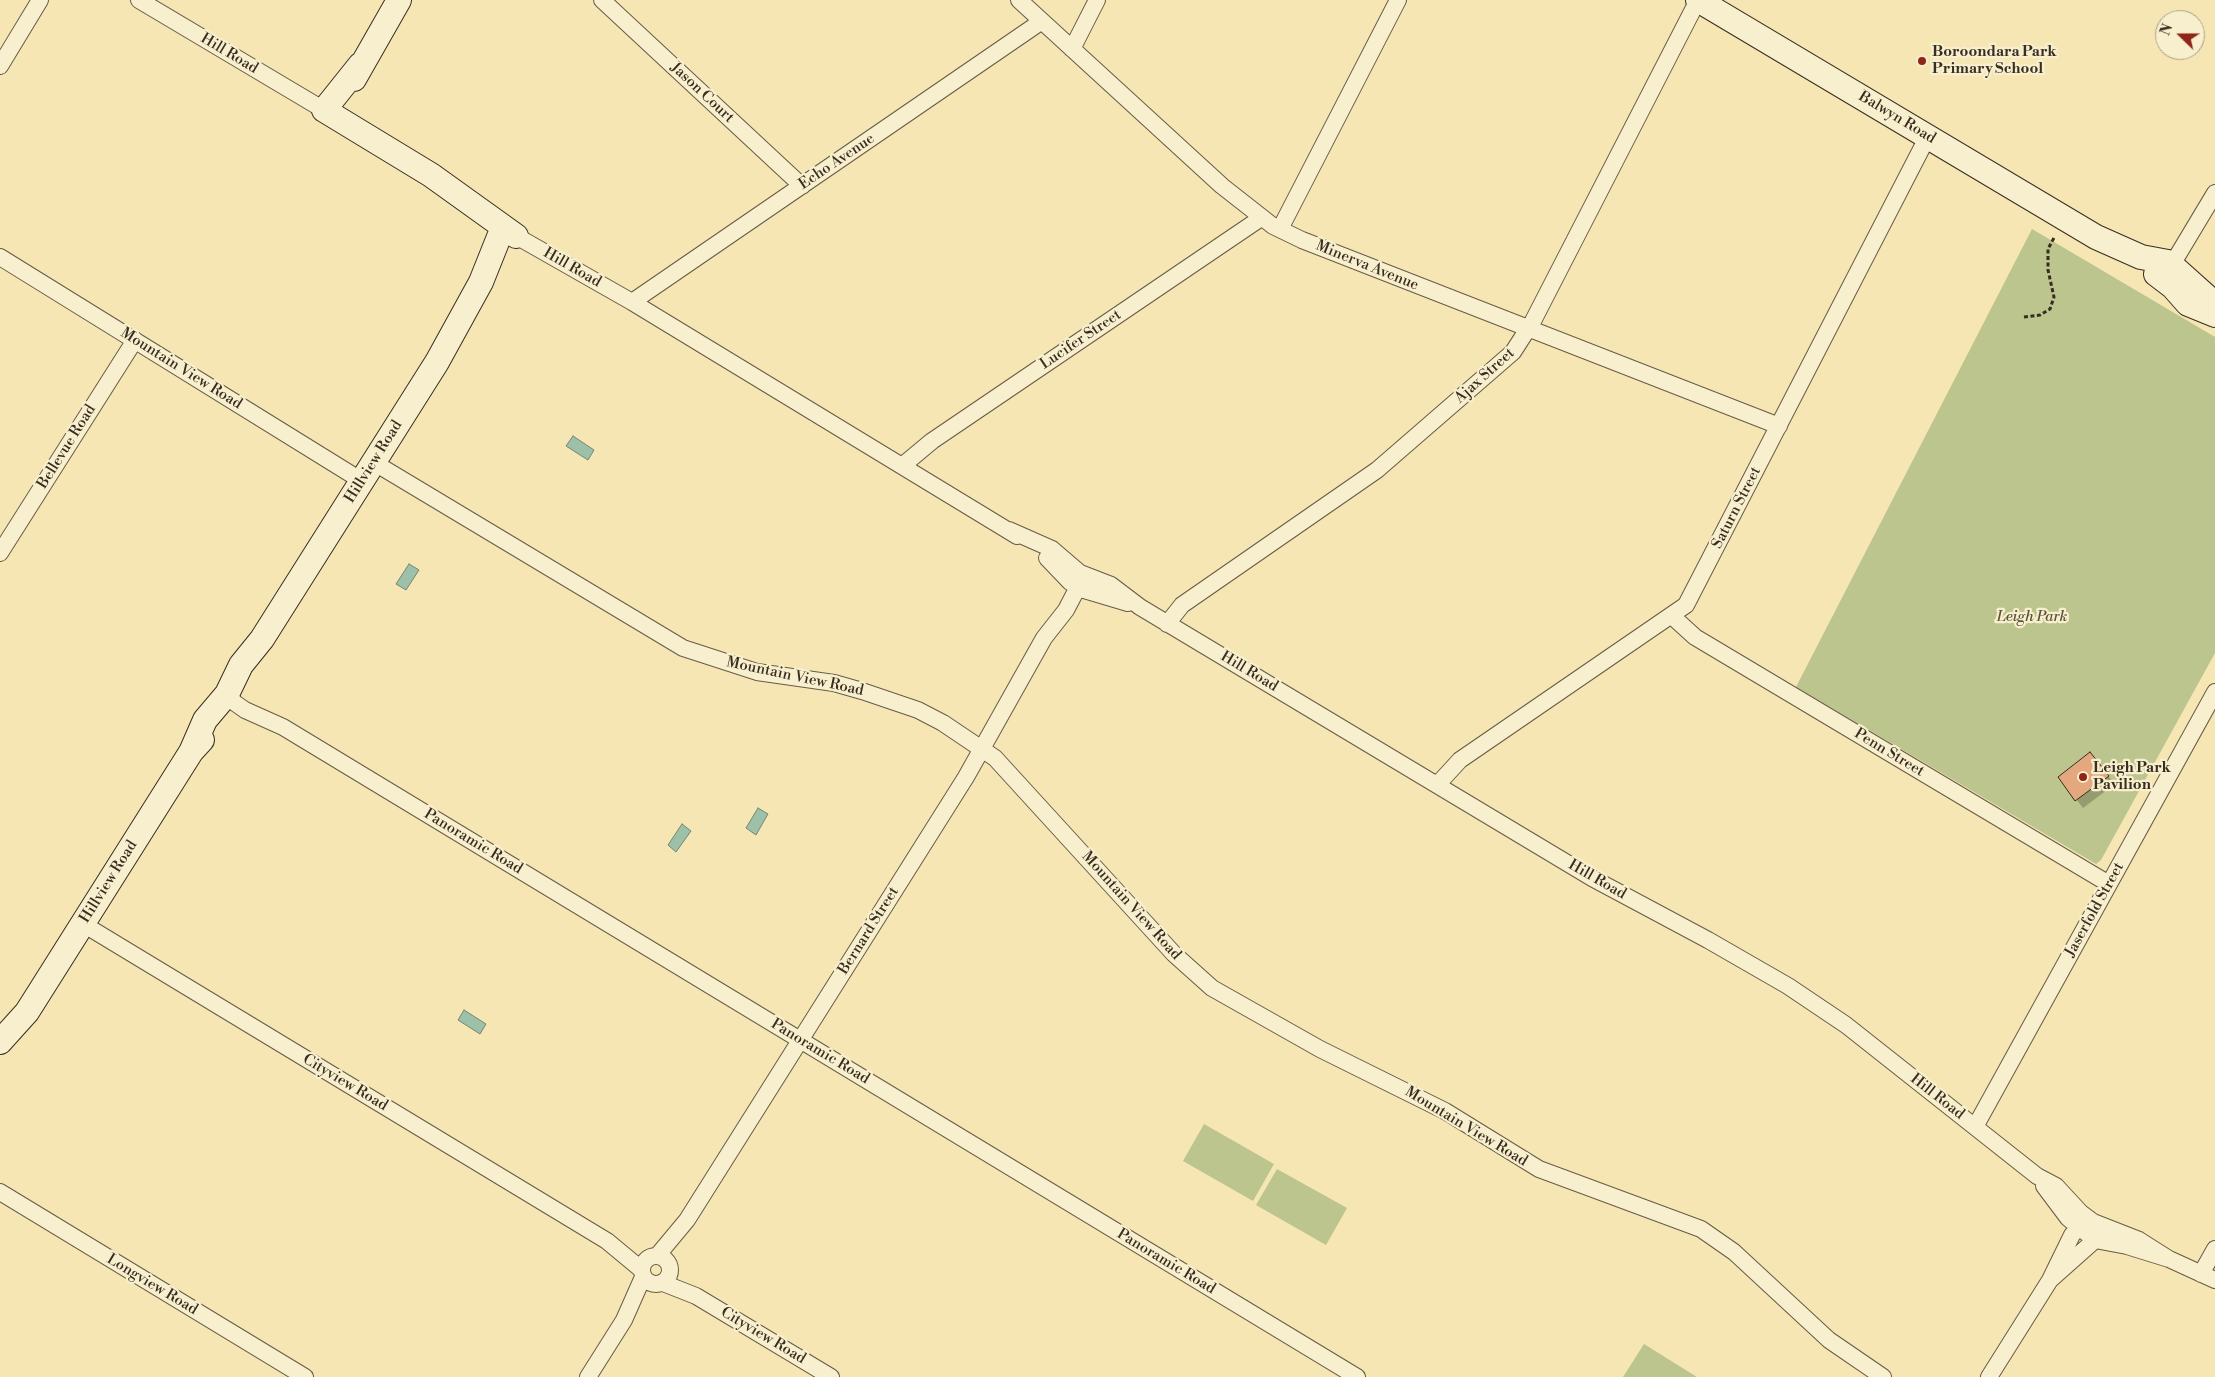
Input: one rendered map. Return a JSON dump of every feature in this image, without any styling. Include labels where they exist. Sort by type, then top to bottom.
[{"type":"street","points":[[0,66],[40,0]]},
{"type":"street","name":"Hill Road","points":[[139,0],[432,175],[510,231],[632,302],[1009,530],[1052,548],[1076,581],[1111,585],[1167,624],[1592,878],[1708,940],[1788,986],[1846,1025],[2037,1176],[2056,1186],[2081,1213],[2086,1225],[2139,1240],[2168,1259]]},
{"type":"street","points":[[330,114],[399,0]]},
{"type":"street","name":"Jason Court","points":[[602,0],[802,186]]},
{"type":"street","name":"Minerva Avenue","points":[[1019,0],[1222,186],[1261,218],[1280,230],[1779,426]]},
{"type":"street","points":[[1072,49],[1097,0]]},
{"type":"street","points":[[1280,230],[1398,0]]},
{"type":"street","name":"Balwyn Road","points":[[1698,0],[2064,217],[2096,237],[2126,267],[2151,272],[2168,272],[2196,288],[2215,304]]},
{"type":"street","name":"Ajax Street","points":[[1167,624],[1182,605],[1377,470],[1502,363],[1521,342],[1698,0]]},
{"type":"street","name":"Echo Avenue","points":[[632,302],[1042,21]]},
{"type":"street","name":"Saturn Street","points":[[1438,785],[1460,760],[1672,617],[1686,605],[1928,136]]},
{"type":"street","points":[[2168,272],[2215,193]]},
{"type":"street","name":"Lucifer Street","points":[[902,466],[932,441],[1261,218]]},
{"type":"street","name":"Hillview Road","points":[[0,1042],[27,1012],[191,752],[205,720],[234,697],[241,666],[262,639],[430,374],[510,231]]},
{"type":"street","name":"Mountain View Road","points":[[0,257],[135,340],[683,648],[757,672],[834,683],[931,716],[982,749],[1009,772],[1174,954],[1212,988],[1320,1049],[1430,1103],[1539,1169],[1701,1229],[1734,1252],[1829,1340],[1883,1377]]},
{"type":"street","name":"Balwyn Road","points":[[2168,272],[2188,304],[2215,315]]},
{"type":"street","name":"Bellevue Road","points":[[0,554],[135,340]]},
{"type":"street","name":"Bernard Street","points":[[588,1377],[982,749],[1044,638],[1052,613],[1076,581]]},
{"type":"street","name":"Penn Street","points":[[1672,617],[1695,637],[2109,884]]},
{"type":"street","name":"Jaserfold Street","points":[[1975,1127],[2215,692]]},
{"type":"street","name":"Panoramic Road","points":[[234,697],[1357,1377]]},
{"type":"street","name":"Cityview Road","points":[[83,924],[831,1377]]},
{"type":"street","name":"Hillview Road","points":[[0,1058],[19,1033],[27,1012]]},
{"type":"street","name":"Longview Road","points":[[0,1192],[305,1377]]},
{"type":"street","points":[[1989,1377],[2050,1280],[2062,1251],[2086,1225],[2098,1231],[2095,1240],[2050,1280]]},
{"type":"street","name":"Hill Road","points":[[2095,1240],[2134,1248],[2168,1259],[2208,1277]]},
{"type":"street","points":[[2208,1277],[2215,1249]]},
{"type":"path","points":[[2024,317],[2040,315],[2050,310],[2054,297],[2048,270],[2048,249],[2064,217]]},
{"type":"green space","name":"Leigh Park","points":[[2032,229],[2215,337],[2215,653],[2101,860],[2096,864],[1796,687]]},
{"type":"green space","points":[[1204,1124],[1274,1164],[1253,1201],[1183,1161]]},
{"type":"green space","points":[[1277,1169],[1347,1208],[1326,1245],[1256,1205]]},
{"type":"green space","points":[[1644,1344],[1697,1377],[1623,1377]]},
{"type":"shaded area","points":[[573,436],[594,450],[588,460],[566,446]]},
{"type":"shaded area","points":[[409,564],[419,570],[406,590],[396,584]]},
{"type":"shaded area","points":[[758,808],[768,814],[756,835],[746,828]]},
{"type":"shaded area","points":[[682,824],[691,831],[676,852],[668,845]]},
{"type":"shaded area","points":[[464,1010],[486,1024],[480,1034],[458,1020]]},
{"type":"building","name":"Leigh Park Pavilion","points":[[2090,752],[2109,776],[2075,801],[2058,777]]},
{"type":"place","name":"Boroondara Park Primary School","points":[[1922,61]]},
{"type":"place","name":"Leigh Park Pavilion","points":[[2083,777]]}]
